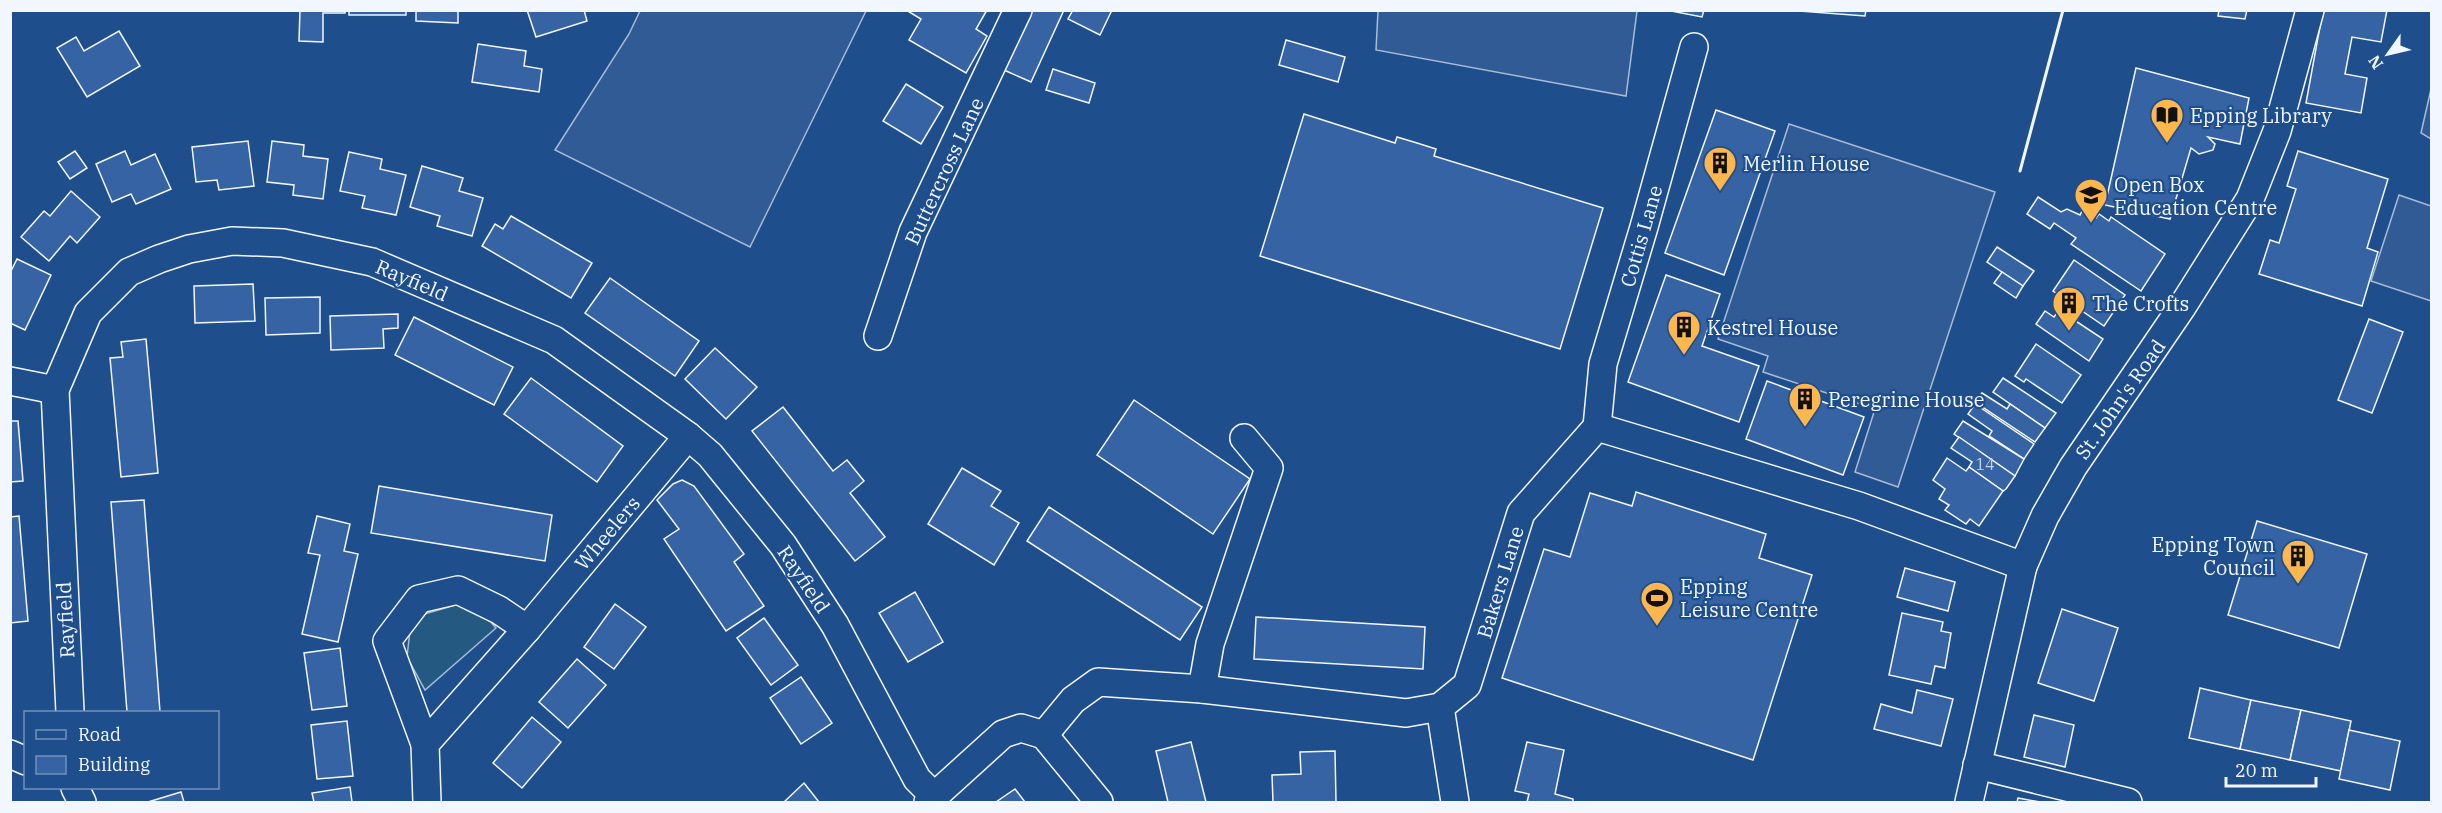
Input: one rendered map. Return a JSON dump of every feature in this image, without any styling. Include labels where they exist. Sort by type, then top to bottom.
[{"type":"street","name":"Buttercross Lane","points":[[878,336],[914,232],[1018,10]]},
{"type":"street","name":"St. John's Road","points":[[1969,802],[2023,566],[2045,516],[2073,467],[2176,316],[2250,199],[2277,131],[2310,10]]},
{"type":"street","name":"Cottis Lane","points":[[1597,427],[1603,364],[1694,47]]},
{"type":"street","name":"Rayfield","points":[[70,711],[55,390],[88,312],[129,272],[189,249],[232,241],[283,243],[372,262],[554,340],[688,436],[710,455],[783,545],[835,625],[917,779],[931,799]]},
{"type":"street","points":[[10,381],[55,390]]},
{"type":"street","points":[[1597,427],[1859,506],[2023,566]]},
{"type":"street","name":"Bakers Lane","points":[[1044,735],[1073,700],[1098,682],[1202,689],[1406,713],[1440,706],[1467,685],[1521,513],[1597,427]]},
{"type":"street","name":"Wheelers","points":[[425,744],[527,629],[688,436]]},
{"type":"street","points":[[1202,689],[1210,644],[1269,468],[1244,438]]},
{"type":"street","points":[[427,802],[425,744],[387,641],[419,599],[458,590],[499,610],[527,629]]},
{"type":"street","points":[[1440,706],[1455,802]]},
{"type":"street","points":[[931,799],[1003,734],[1021,728],[1044,735],[1099,802]]},
{"type":"street","points":[[1977,765],[2128,802]]},
{"type":"shaded area","points":[[640,11],[866,11],[750,247],[555,150],[629,34]]},
{"type":"shaded area","points":[[1378,11],[1637,11],[1626,96],[1376,50]]},
{"type":"shaded area","points":[[2431,89],[2432,139],[2421,133]]},
{"type":"shaded area","points":[[1789,124],[1995,192],[1898,487],[1855,472],[1875,409],[1763,372],[1768,356],[1718,339]]},
{"type":"shaded area","points":[[2399,195],[2431,206],[2431,301],[2371,281]]},
{"type":"shaded area","points":[[459,604],[480,610],[496,628],[425,690],[407,657],[410,630],[421,615]]},
{"type":"building","points":[[300,10],[345,10],[345,13],[323,13],[323,42],[299,41]]},
{"type":"building","points":[[349,10],[406,10],[406,15],[349,15]]},
{"type":"building","points":[[416,10],[458,10],[458,23],[416,21]]},
{"type":"building","points":[[527,10],[584,10],[587,21],[536,37]]},
{"type":"building","points":[[906,10],[987,10],[976,29],[987,36],[966,73],[909,40],[921,19]]},
{"type":"building","points":[[1032,10],[1064,10],[1031,82],[1004,70]]},
{"type":"building","points":[[1073,10],[1112,10],[1100,35],[1068,19]]},
{"type":"building","points":[[1666,10],[1704,10],[1702,17]]},
{"type":"building","points":[[1786,10],[1866,10],[1865,16]]},
{"type":"building","points":[[2219,10],[2247,10],[2245,19],[2218,16]]},
{"type":"building","points":[[2323,10],[2387,10],[2381,42],[2352,37],[2345,74],[2367,78],[2361,113],[2306,103]]},
{"type":"building","points":[[119,31],[140,66],[87,97],[57,48],[76,37],[84,51]]},
{"type":"building","points":[[1286,40],[1345,57],[1338,82],[1279,65]]},
{"type":"building","points":[[478,44],[526,51],[524,66],[542,69],[539,92],[472,82]]},
{"type":"building","name":"Epping Library","points":[[2136,68],[2249,98],[2240,144],[2208,137],[2215,144],[2213,150],[2199,154],[2191,148],[2170,219],[2105,205]]},
{"type":"building","points":[[1053,69],[1095,83],[1089,103],[1046,90]]},
{"type":"building","points":[[906,84],[943,107],[921,144],[883,121]]},
{"type":"building","name":"Merlin House","points":[[1716,110],[1775,131],[1724,275],[1665,253]]},
{"type":"building","points":[[1304,114],[1395,143],[1397,137],[1417,143],[1436,149],[1434,156],[1603,208],[1560,349],[1260,256]]},
{"type":"building","points":[[248,141],[254,186],[219,190],[217,180],[196,182],[192,147]]},
{"type":"building","points":[[272,141],[304,145],[303,156],[328,159],[323,199],[293,195],[294,185],[267,182]]},
{"type":"building","points":[[75,151],[87,168],[70,179],[58,162]]},
{"type":"building","points":[[125,151],[131,165],[155,154],[171,189],[136,204],[131,194],[112,202],[96,164]]},
{"type":"building","points":[[2298,151],[2388,179],[2367,248],[2378,252],[2362,306],[2259,274],[2270,240],[2279,243],[2296,189],[2287,186]]},
{"type":"building","points":[[349,152],[382,159],[380,169],[406,175],[396,215],[362,208],[365,196],[340,191]]},
{"type":"building","points":[[422,166],[463,178],[459,191],[483,198],[472,236],[437,226],[440,216],[410,207]]},
{"type":"building","points":[[71,191],[100,217],[77,243],[70,236],[49,261],[21,237],[44,211],[50,216]]},
{"type":"building","points":[[2038,197],[2061,212],[2067,209],[2080,215],[2083,209],[2096,218],[2099,214],[2109,221],[2111,217],[2165,254],[2141,291],[2071,244],[2076,238],[2054,223],[2050,229],[2027,214]]},
{"type":"building","points":[[511,216],[592,263],[571,298],[482,246],[495,224],[503,229]]},
{"type":"building","points":[[1997,247],[2034,271],[2023,286],[1987,262]]},
{"type":"building","points":[[17,259],[51,275],[25,330],[10,323],[10,273]]},
{"type":"building","points":[[2074,260],[2125,295],[2104,326],[2053,291]]},
{"type":"building","points":[[2002,272],[2023,286],[2016,298],[1994,283]]},
{"type":"building","name":"Kestrel House","points":[[1666,275],[1720,294],[1702,346],[1759,366],[1739,422],[1628,382]]},
{"type":"building","points":[[610,278],[699,341],[675,376],[585,313]]},
{"type":"building","points":[[253,284],[255,321],[195,323],[194,286]]},
{"type":"building","points":[[320,297],[320,333],[266,335],[265,298]]},
{"type":"building","name":"The Crofts","points":[[2059,310],[2103,339],[2089,361],[2036,324],[2045,311],[2054,317]]},
{"type":"building","points":[[398,314],[398,328],[383,329],[384,348],[331,350],[330,316]]},
{"type":"building","points":[[414,317],[513,367],[494,405],[395,355]]},
{"type":"building","points":[[2369,319],[2403,332],[2372,413],[2338,400]]},
{"type":"building","points":[[146,339],[158,473],[121,477],[110,358],[123,357],[121,342]]},
{"type":"building","points":[[2036,344],[2081,375],[2062,403],[2026,379],[2024,382],[2015,376]]},
{"type":"building","points":[[715,348],[757,387],[726,419],[685,379]]},
{"type":"building","points":[[531,378],[623,446],[597,482],[504,414]]},
{"type":"building","points":[[2003,378],[2056,413],[2045,428],[1993,392]]},
{"type":"building","name":"Peregrine House","points":[[1767,381],[1864,417],[1843,475],[1746,439]]},
{"type":"building","points":[[1982,393],[2007,409],[2010,404],[2045,428],[2035,442],[1975,402]]},
{"type":"building","points":[[1134,400],[1250,479],[1213,534],[1097,455]]},
{"type":"building","points":[[1975,404],[2034,444],[2024,459],[1989,436],[1992,431],[1968,414]]},
{"type":"building","points":[[783,407],[833,471],[847,460],[864,481],[850,493],[885,537],[855,561],[752,431]]},
{"type":"building","points":[[10,421],[18,421],[23,481],[10,482]]},
{"type":"building","points":[[1963,421],[2024,459],[2015,476],[1954,434]]},
{"type":"building","points":[[1959,437],[2015,476],[2006,489],[2003,491],[1969,467],[1972,462],[1951,448]]},
{"type":"building","points":[[1947,458],[1966,471],[1969,467],[2003,491],[1979,526],[1970,519],[1966,524],[1945,510],[1949,505],[1939,499],[1945,489],[1933,480]]},
{"type":"building","points":[[962,468],[1001,491],[991,506],[1019,523],[994,565],[928,524]]},
{"type":"building","points":[[682,480],[694,486],[744,554],[734,562],[764,606],[726,631],[664,539],[679,529],[657,500],[673,484]]},
{"type":"building","points":[[379,486],[552,515],[545,561],[371,533]]},
{"type":"building","name":"Epping Leisure Centre","points":[[1636,492],[1766,534],[1759,558],[1812,575],[1753,760],[1502,678],[1544,549],[1570,557],[1590,493],[1632,506]]},
{"type":"building","points":[[144,500],[160,711],[127,711],[111,502]]},
{"type":"building","points":[[1049,507],[1202,607],[1180,640],[1027,541]]},
{"type":"building","points":[[19,516],[28,621],[10,623],[10,517]]},
{"type":"building","points":[[317,516],[350,524],[344,551],[358,554],[338,642],[302,634],[320,555],[308,553]]},
{"type":"building","name":"Epping Town Council","points":[[2257,521],[2367,554],[2339,648],[2228,615]]},
{"type":"building","points":[[1905,568],[1955,582],[1948,611],[1897,597]]},
{"type":"building","points":[[915,592],[943,642],[908,662],[879,613]]},
{"type":"building","points":[[615,604],[646,627],[614,669],[584,647]]},
{"type":"building","points":[[2062,609],[2118,628],[2094,701],[2038,683]]},
{"type":"building","points":[[1902,613],[1943,622],[1941,631],[1951,633],[1945,668],[1935,666],[1931,684],[1889,675]]},
{"type":"building","points":[[1256,617],[1425,627],[1423,669],[1254,659]]},
{"type":"building","points":[[764,618],[798,665],[771,685],[737,638]]},
{"type":"building","points":[[340,648],[347,706],[312,710],[304,653]]},
{"type":"building","points":[[577,659],[606,685],[568,728],[539,702]]},
{"type":"building","points":[[801,677],[832,723],[801,744],[770,698]]},
{"type":"building","points":[[2200,688],[2251,700],[2240,749],[2189,738]]},
{"type":"building","points":[[1917,690],[1953,699],[1941,746],[1874,729],[1881,704],[1912,713]]},
{"type":"building","points":[[2251,700],[2301,710],[2290,760],[2240,749]]},
{"type":"building","points":[[2301,710],[2351,721],[2341,771],[2290,760]]},
{"type":"building","points":[[2034,715],[2074,725],[2065,767],[2024,757]]},
{"type":"building","points":[[532,717],[561,742],[522,788],[493,763]]},
{"type":"building","points":[[347,721],[353,776],[317,779],[311,725]]},
{"type":"building","points":[[2349,730],[2400,741],[2390,790],[2339,779]]},
{"type":"building","points":[[1191,742],[1206,802],[1168,802],[1156,751]]},
{"type":"building","points":[[1527,742],[1564,750],[1555,794],[1573,799],[1573,802],[1527,802],[1529,794],[1515,791]]},
{"type":"building","points":[[1335,751],[1336,802],[1273,802],[1272,775],[1301,774],[1300,752]]},
{"type":"building","points":[[804,783],[819,802],[784,802]]},
{"type":"building","points":[[350,787],[352,802],[314,802],[312,793]]},
{"type":"building","points":[[1015,789],[1025,802],[996,802]]},
{"type":"building","points":[[181,792],[184,802],[148,802]]},
{"type":"building","points":[[2018,798],[2040,802],[2017,802]]},
{"type":"wall","points":[[2020,171],[2063,10]]},
{"type":"place","name":"Epping Library","points":[[2167,144]]},
{"type":"place","name":"Merlin House","points":[[1720,192]]},
{"type":"place","name":"Open Box Education Centre","points":[[2091,224]]},
{"type":"place","name":"The Crofts","points":[[2069,332]]},
{"type":"place","name":"Kestrel House","points":[[1684,356]]},
{"type":"place","name":"Peregrine House","points":[[1805,428]]},
{"type":"place","name":"Epping Town Council","points":[[2298,585]]},
{"type":"place","name":"Epping Leisure Centre","points":[[1657,627]]}]
